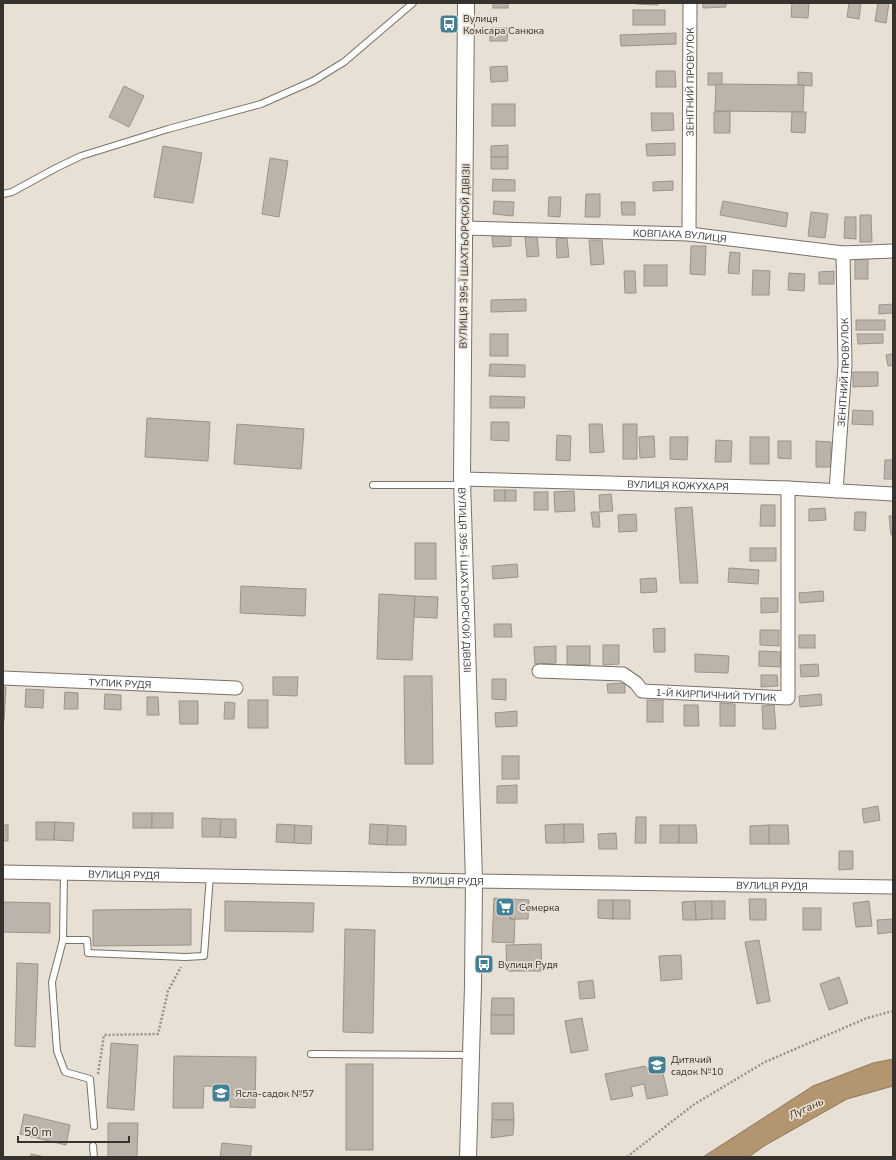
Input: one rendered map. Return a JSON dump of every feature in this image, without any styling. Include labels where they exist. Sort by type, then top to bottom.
[{"type":"street","name":"ВУЛИЦЯ 395-Ї ШАХТЬОРСКОЙ ДІВІЗІІ","points":[[466,3],[462,482],[474,881],[468,1157]]},
{"type":"street","name":"ЗЕНІТНИЙ ПРОВУЛОК","points":[[689,234],[690,3]]},
{"type":"street","name":"КОВПАКА ВУЛИЦЯ","points":[[465,228],[689,234],[843,253],[893,251]]},
{"type":"street","name":"ЗЕНІТНИЙ ПРОВУЛОК","points":[[836,491],[845,365],[843,253]]},
{"type":"street","name":"ВУЛИЦЯ КОЖУХАРЯ","points":[[462,482],[788,488],[893,494]]},
{"type":"street","name":"1-Й КИРПИЧНИЙ ТУПИК","points":[[539,671],[623,674],[636,682],[642,691],[788,698],[788,488]]},
{"type":"street","name":"ТУПИК РУДЯ","points":[[3,678],[236,688]]},
{"type":"street","name":"ВУЛИЦЯ РУДЯ","points":[[3,872],[893,887]]},
{"type":"lane","points":[[3,194],[12,192],[81,156],[168,129],[261,104],[313,81],[344,62],[413,3]]},
{"type":"lane","points":[[373,485],[462,482]]},
{"type":"lane","points":[[64,872],[63,940],[52,982],[57,1051],[65,1072],[90,1080],[94,1126]]},
{"type":"lane","points":[[63,940],[87,940],[88,953],[185,958],[204,956],[210,875]]},
{"type":"lane","points":[[311,1054],[471,1054]]},
{"type":"lane","points":[[93,1146],[94,1157]]},
{"type":"path","points":[[90,1080],[99,1073],[104,1035],[158,1034],[168,991],[185,958]]},
{"type":"path","points":[[627,1157],[693,1105],[765,1062],[867,1018],[893,1011]]},
{"type":"water","name":"Лугань","points":[[893,1059],[893,1086],[847,1099],[764,1146],[749,1157],[703,1157],[813,1086],[873,1063]]},
{"type":"building","points":[[493,3],[508,3],[508,8],[493,8]]},
{"type":"building","points":[[658,3],[658,5],[636,4]]},
{"type":"building","points":[[703,3],[726,3],[726,7],[703,8]]},
{"type":"building","points":[[792,3],[809,3],[808,18],[791,17]]},
{"type":"building","points":[[849,3],[861,3],[859,19],[847,17]]},
{"type":"building","points":[[878,3],[889,3],[886,23],[875,21]]},
{"type":"building","points":[[633,10],[665,10],[665,25],[633,25]]},
{"type":"building","points":[[490,28],[508,28],[507,41],[490,41]]},
{"type":"building","points":[[676,33],[676,44],[621,46],[620,35]]},
{"type":"building","points":[[507,66],[508,81],[491,82],[490,67]]},
{"type":"building","points":[[656,71],[675,71],[676,87],[656,87]]},
{"type":"building","points":[[798,72],[812,73],[812,86],[798,85]]},
{"type":"building","points":[[708,73],[722,73],[722,85],[708,85]]},
{"type":"building","points":[[716,84],[804,85],[803,112],[715,111]]},
{"type":"building","points":[[124,86],[144,96],[129,127],[109,117]]},
{"type":"building","points":[[492,104],[515,104],[515,126],[492,126]]},
{"type":"building","points":[[730,111],[730,133],[714,133],[714,112]]},
{"type":"building","points":[[792,112],[806,112],[805,133],[791,132]]},
{"type":"building","points":[[651,113],[673,113],[674,130],[652,131]]},
{"type":"building","points":[[675,143],[675,155],[647,156],[646,144]]},
{"type":"building","points":[[508,145],[508,157],[491,157],[491,146]]},
{"type":"building","points":[[163,146],[202,153],[193,203],[154,197]]},
{"type":"building","points":[[491,157],[508,157],[508,169],[491,169]]},
{"type":"building","points":[[270,158],[288,161],[279,217],[262,214]]},
{"type":"building","points":[[493,179],[515,180],[515,191],[492,191]]},
{"type":"building","points":[[673,181],[673,190],[653,191],[653,182]]},
{"type":"building","points":[[586,194],[600,194],[600,217],[585,217]]},
{"type":"building","points":[[549,197],[561,197],[560,217],[548,216]]},
{"type":"building","points":[[494,201],[514,202],[513,216],[493,214]]},
{"type":"building","points":[[723,201],[788,213],[786,227],[720,215]]},
{"type":"building","points":[[621,202],[635,202],[635,215],[622,215]]},
{"type":"building","points":[[811,212],[828,214],[825,238],[808,236]]},
{"type":"building","points":[[860,215],[871,215],[872,242],[860,242]]},
{"type":"building","points":[[845,217],[856,217],[856,239],[844,238]]},
{"type":"building","points":[[511,234],[511,246],[493,247],[492,235]]},
{"type":"building","points":[[537,235],[539,256],[527,257],[525,237]]},
{"type":"building","points":[[567,238],[569,257],[557,258],[556,239]]},
{"type":"building","points":[[589,240],[602,240],[604,264],[591,265]]},
{"type":"building","points":[[691,246],[706,246],[705,275],[690,274]]},
{"type":"building","points":[[730,252],[740,253],[739,274],[728,273]]},
{"type":"building","points":[[855,258],[868,258],[868,279],[855,279]]},
{"type":"building","points":[[644,265],[667,265],[667,286],[644,286]]},
{"type":"building","points":[[753,270],[770,271],[769,295],[752,295]]},
{"type":"building","points":[[624,271],[635,271],[636,293],[625,293]]},
{"type":"building","points":[[834,271],[834,284],[819,284],[819,272]]},
{"type":"building","points":[[789,273],[805,274],[804,291],[788,290]]},
{"type":"building","points":[[526,299],[526,311],[491,312],[491,300]]},
{"type":"building","points":[[893,304],[893,313],[879,314],[879,305]]},
{"type":"building","points":[[856,320],[885,320],[885,330],[856,330]]},
{"type":"building","points":[[490,334],[508,334],[508,356],[490,356]]},
{"type":"building","points":[[857,334],[883,334],[883,343],[858,344]]},
{"type":"building","points":[[893,354],[893,365],[888,366],[886,355]]},
{"type":"building","points":[[490,364],[525,365],[525,377],[489,376]]},
{"type":"building","points":[[853,372],[878,372],[878,386],[853,387]]},
{"type":"building","points":[[490,396],[525,397],[524,408],[490,408]]},
{"type":"building","points":[[853,410],[873,411],[873,425],[852,424]]},
{"type":"building","points":[[147,418],[210,422],[208,461],[145,457]]},
{"type":"building","points":[[491,422],[509,422],[509,441],[491,440]]},
{"type":"building","points":[[237,424],[304,429],[301,469],[234,464]]},
{"type":"building","points":[[589,424],[602,424],[604,452],[590,453]]},
{"type":"building","points":[[623,424],[637,424],[637,459],[623,459]]},
{"type":"building","points":[[557,435],[571,436],[570,461],[556,460]]},
{"type":"building","points":[[654,436],[655,457],[640,458],[639,437]]},
{"type":"building","points":[[670,437],[688,437],[687,460],[670,459]]},
{"type":"building","points":[[750,437],[769,437],[769,464],[750,464]]},
{"type":"building","points":[[716,440],[732,441],[731,462],[715,462]]},
{"type":"building","points":[[778,441],[791,441],[791,459],[778,458]]},
{"type":"building","points":[[816,441],[831,442],[831,467],[816,467]]},
{"type":"building","points":[[885,460],[893,460],[893,479],[884,479]]},
{"type":"building","points":[[494,490],[505,490],[505,501],[494,501]]},
{"type":"building","points":[[505,490],[516,490],[516,501],[505,501]]},
{"type":"building","points":[[574,491],[575,511],[555,512],[554,492]]},
{"type":"building","points":[[534,492],[548,492],[548,510],[534,510]]},
{"type":"building","points":[[611,494],[613,511],[600,512],[599,495]]},
{"type":"building","points":[[761,505],[775,505],[775,526],[760,526]]},
{"type":"building","points":[[692,507],[698,583],[680,583],[675,508]]},
{"type":"building","points":[[825,508],[826,520],[809,521],[809,509]]},
{"type":"building","points":[[591,512],[599,512],[600,527],[593,527]]},
{"type":"building","points":[[855,512],[866,512],[865,531],[854,530]]},
{"type":"building","points":[[636,514],[637,531],[619,532],[618,515]]},
{"type":"building","points":[[889,516],[893,516],[893,534],[891,535]]},
{"type":"building","points":[[415,543],[436,543],[436,579],[415,579]]},
{"type":"building","points":[[750,548],[776,548],[776,561],[750,561]]},
{"type":"building","points":[[517,564],[518,577],[493,579],[492,566]]},
{"type":"building","points":[[729,568],[759,570],[758,584],[728,582]]},
{"type":"building","points":[[656,578],[657,592],[641,593],[640,579]]},
{"type":"building","points":[[241,586],[306,589],[305,616],[240,613]]},
{"type":"building","points":[[823,591],[824,601],[800,603],[799,593]]},
{"type":"building","points":[[379,594],[415,596],[412,660],[377,659]]},
{"type":"building","points":[[415,596],[438,597],[437,618],[414,617]]},
{"type":"building","points":[[761,598],[778,598],[778,612],[761,613]]},
{"type":"building","points":[[494,624],[511,624],[512,637],[494,637]]},
{"type":"building","points":[[665,628],[665,652],[654,652],[653,629]]},
{"type":"building","points":[[760,630],[779,630],[779,646],[760,645]]},
{"type":"building","points":[[799,635],[815,635],[815,648],[799,648]]},
{"type":"building","points":[[603,645],[619,645],[619,664],[603,665]]},
{"type":"building","points":[[556,646],[556,663],[535,664],[534,647]]},
{"type":"building","points":[[567,646],[590,646],[590,665],[567,665]]},
{"type":"building","points":[[759,651],[781,652],[780,667],[759,666]]},
{"type":"building","points":[[695,654],[729,656],[728,673],[695,672]]},
{"type":"building","points":[[818,664],[819,676],[801,677],[800,665]]},
{"type":"building","points":[[761,675],[777,675],[778,686],[761,687]]},
{"type":"building","points":[[404,676],[432,676],[433,764],[405,764]]},
{"type":"building","points":[[273,677],[298,677],[297,696],[273,695]]},
{"type":"building","points":[[492,679],[506,679],[506,700],[492,699]]},
{"type":"building","points":[[625,683],[625,693],[608,693],[607,684]]},
{"type":"building","points":[[3,687],[6,687],[4,721],[3,721]]},
{"type":"building","points":[[26,689],[44,690],[43,708],[25,707]]},
{"type":"building","points":[[65,692],[78,693],[78,709],[64,709]]},
{"type":"building","points":[[105,694],[121,695],[121,710],[104,709]]},
{"type":"building","points":[[821,694],[822,705],[800,707],[799,696]]},
{"type":"building","points":[[147,697],[158,697],[159,715],[147,715]]},
{"type":"building","points":[[248,700],[268,700],[268,728],[248,728]]},
{"type":"building","points":[[647,700],[663,700],[663,722],[647,722]]},
{"type":"building","points":[[179,701],[198,701],[198,724],[180,724]]},
{"type":"building","points":[[225,702],[235,703],[234,719],[224,719]]},
{"type":"building","points":[[720,703],[735,704],[735,726],[720,726]]},
{"type":"building","points":[[684,705],[698,705],[699,726],[684,726]]},
{"type":"building","points":[[774,705],[776,729],[763,729],[762,706]]},
{"type":"building","points":[[517,711],[517,726],[496,727],[495,713]]},
{"type":"building","points":[[502,756],[519,756],[519,779],[502,779]]},
{"type":"building","points":[[517,785],[517,803],[497,803],[497,786]]},
{"type":"building","points":[[878,806],[880,820],[864,823],[862,809]]},
{"type":"building","points":[[133,813],[152,813],[152,828],[133,828]]},
{"type":"building","points":[[152,813],[173,813],[173,828],[152,828]]},
{"type":"building","points":[[636,817],[646,817],[646,843],[635,843]]},
{"type":"building","points":[[202,818],[221,819],[220,837],[202,837]]},
{"type":"building","points":[[221,819],[236,819],[236,838],[220,837]]},
{"type":"building","points":[[36,822],[55,822],[54,840],[36,840]]},
{"type":"building","points":[[55,822],[74,823],[73,841],[54,840]]},
{"type":"building","points":[[277,824],[295,825],[294,843],[276,842]]},
{"type":"building","points":[[370,824],[388,825],[387,845],[369,844]]},
{"type":"building","points":[[564,824],[583,824],[584,842],[564,843]]},
{"type":"building","points":[[564,824],[564,843],[546,843],[545,825]]},
{"type":"building","points":[[3,825],[8,825],[8,841],[3,841]]},
{"type":"building","points":[[295,825],[312,826],[311,844],[294,843]]},
{"type":"building","points":[[388,825],[406,826],[406,845],[387,845]]},
{"type":"building","points":[[660,825],[679,825],[679,843],[660,843]]},
{"type":"building","points":[[679,825],[696,825],[697,843],[679,843]]},
{"type":"building","points":[[769,825],[788,825],[789,844],[769,844]]},
{"type":"building","points":[[769,825],[769,844],[750,844],[750,826]]},
{"type":"building","points":[[616,833],[617,849],[599,849],[598,834]]},
{"type":"building","points":[[839,851],[853,851],[853,869],[839,870]]},
{"type":"building","points":[[494,898],[511,899],[510,919],[515,919],[514,943],[492,942]]},
{"type":"building","points":[[511,899],[529,900],[528,919],[510,919]]},
{"type":"building","points":[[749,899],[766,899],[766,920],[750,920]]},
{"type":"building","points":[[598,900],[613,900],[613,919],[598,918]]},
{"type":"building","points":[[613,900],[630,900],[630,919],[613,919]]},
{"type":"building","points":[[225,901],[314,903],[313,932],[225,931]]},
{"type":"building","points":[[695,901],[712,901],[712,919],[696,920]]},
{"type":"building","points":[[695,901],[696,920],[683,920],[682,902]]},
{"type":"building","points":[[712,901],[725,901],[725,919],[712,919]]},
{"type":"building","points":[[869,901],[872,926],[856,927],[853,903]]},
{"type":"building","points":[[3,902],[50,903],[50,933],[3,932]]},
{"type":"building","points":[[803,908],[821,908],[821,930],[803,930]]},
{"type":"building","points":[[191,909],[191,945],[93,946],[93,910]]},
{"type":"building","points":[[893,919],[893,932],[878,934],[877,920]]},
{"type":"building","points":[[345,929],[375,930],[373,1033],[343,1032]]},
{"type":"building","points":[[759,940],[770,1001],[757,1004],[745,942]]},
{"type":"building","points":[[541,944],[542,971],[507,971],[506,945]]},
{"type":"building","points":[[681,955],[682,979],[661,981],[659,956]]},
{"type":"building","points":[[17,963],[38,964],[35,1047],[15,1046]]},
{"type":"building","points":[[839,977],[848,1003],[829,1010],[820,984]]},
{"type":"building","points":[[593,980],[595,998],[580,999],[578,982]]},
{"type":"building","points":[[492,998],[514,998],[514,1015],[491,1015]]},
{"type":"building","points":[[491,1015],[514,1015],[514,1034],[491,1034]]},
{"type":"building","points":[[582,1018],[588,1050],[571,1053],[565,1021]]},
{"type":"building","points":[[111,1043],[138,1045],[134,1110],[107,1108]]},
{"type":"building","points":[[174,1056],[256,1057],[255,1108],[230,1107],[230,1087],[204,1086],[203,1108],[173,1108]]},
{"type":"building","points":[[346,1064],[373,1064],[373,1150],[346,1150]]},
{"type":"building","points":[[645,1066],[649,1071],[662,1069],[668,1095],[647,1099],[644,1084],[631,1087],[633,1096],[611,1100],[605,1074]]},
{"type":"building","points":[[492,1103],[513,1103],[514,1120],[492,1120]]},
{"type":"building","points":[[24,1114],[70,1125],[66,1145],[20,1134]]},
{"type":"building","points":[[492,1120],[514,1120],[513,1135],[491,1138]]},
{"type":"building","points":[[108,1123],[138,1123],[137,1157],[108,1157]]},
{"type":"building","points":[[222,1143],[252,1146],[250,1157],[220,1157]]},
{"type":"building","points":[[31,1154],[45,1157],[31,1157]]},
{"type":"place","name":"Вулиця Комісара Санюка","points":[[449,24]]},
{"type":"place","name":"Семерка","points":[[505,907]]},
{"type":"place","name":"Вулиця Рудя","points":[[484,964]]},
{"type":"place","name":"Дитячий садок №10","points":[[657,1065]]},
{"type":"place","name":"Ясла-садок №57","points":[[221,1093]]}]
